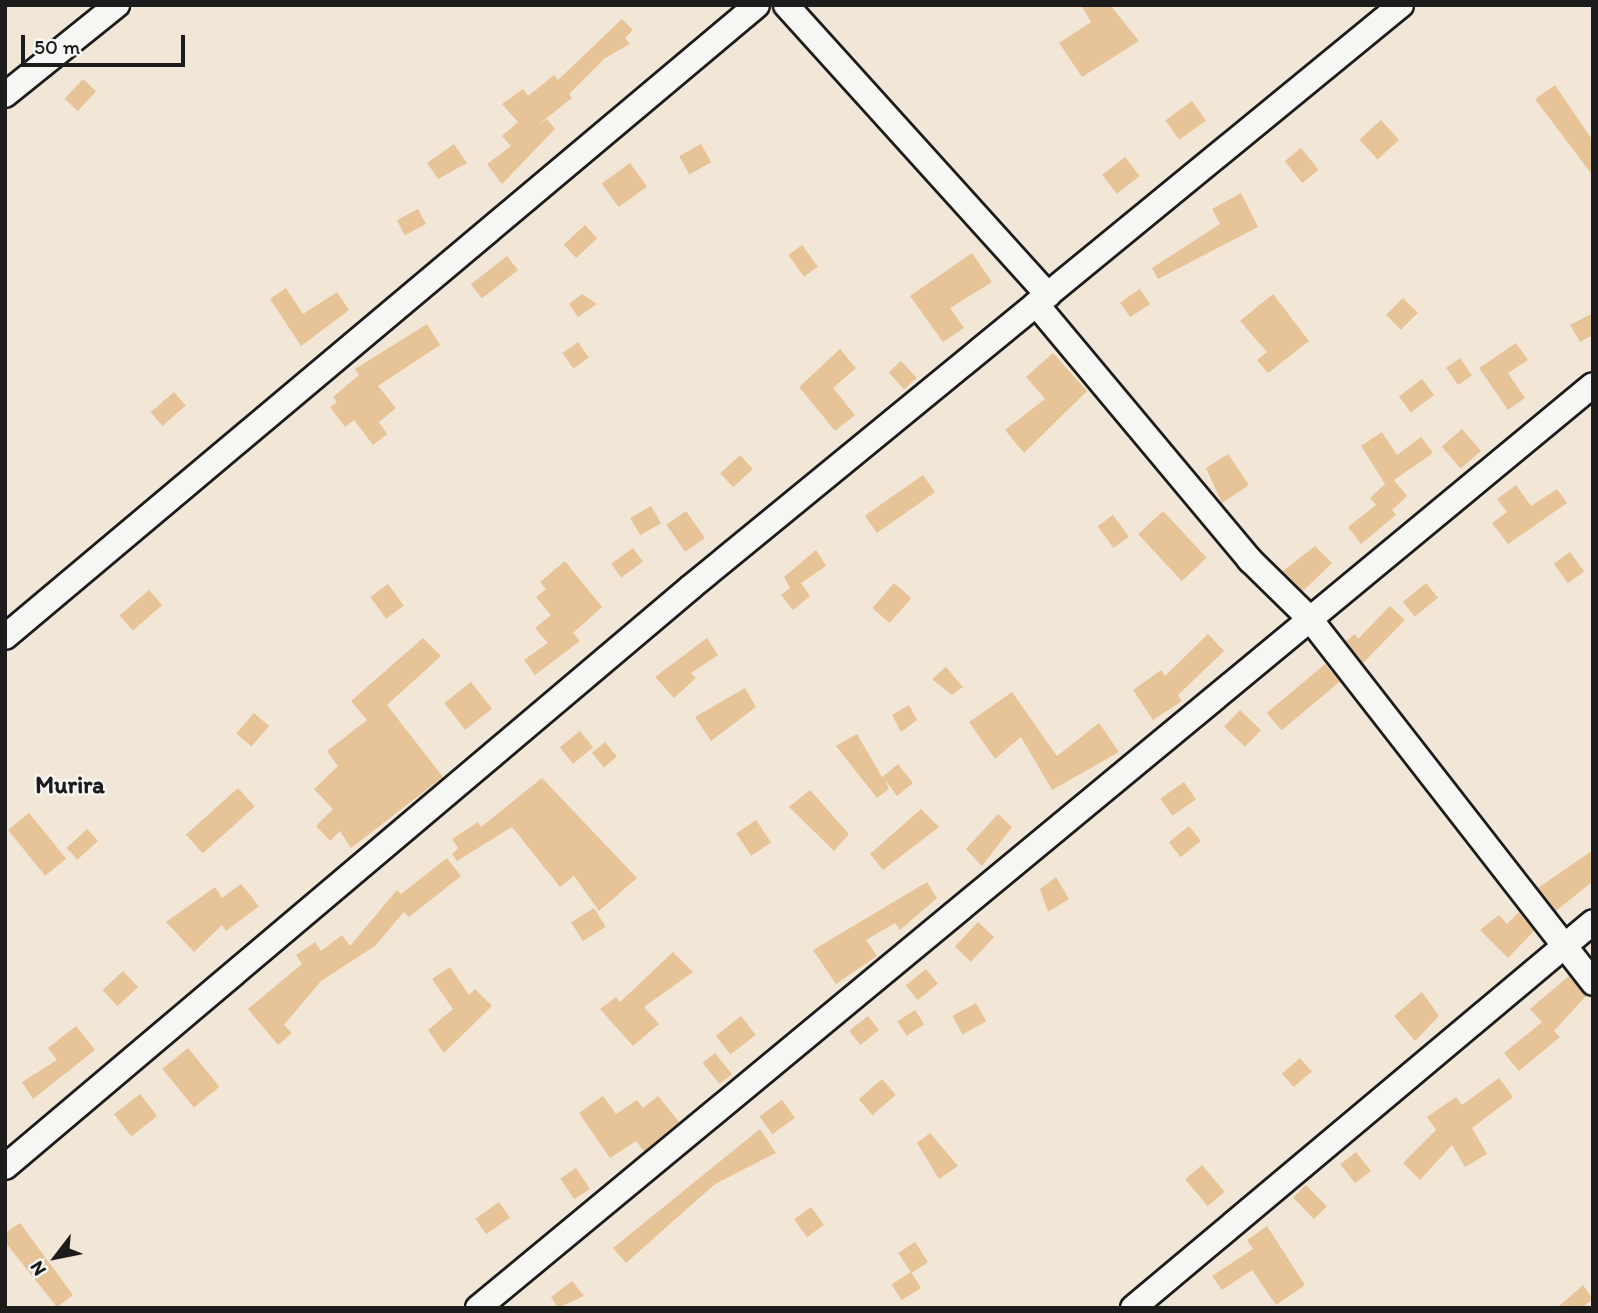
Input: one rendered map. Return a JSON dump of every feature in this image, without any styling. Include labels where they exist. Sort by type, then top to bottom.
[{"type":"street","points":[[5,95],[117,5]]},
{"type":"street","points":[[5,637],[757,5]]},
{"type":"street","points":[[786,5],[1042,300],[1250,560],[1310,620],[1593,983]]},
{"type":"street","points":[[5,1167],[1042,300],[1401,5]]},
{"type":"street","points":[[478,1308],[1593,385]]},
{"type":"street","points":[[1133,1308],[1593,922]]},
{"type":"building","points":[[1081,5],[1110,5],[1139,41],[1082,77],[1059,43],[1091,22]]},
{"type":"building","points":[[622,19],[633,30],[625,38],[630,44],[605,58],[569,94],[572,98],[534,128],[547,119],[555,129],[502,184],[487,164],[511,146],[502,136],[518,122],[502,104],[523,89],[528,96],[554,75],[558,80]]},
{"type":"building","points":[[83,79],[96,91],[78,111],[65,99]]},
{"type":"building","points":[[1555,85],[1593,141],[1593,176],[1535,99]]},
{"type":"building","points":[[1192,101],[1206,120],[1179,140],[1165,120]]},
{"type":"building","points":[[1381,120],[1399,140],[1378,159],[1359,139]]},
{"type":"building","points":[[454,144],[467,163],[438,179],[427,163]]},
{"type":"building","points":[[701,144],[711,162],[689,174],[679,156]]},
{"type":"building","points":[[1301,148],[1319,170],[1302,183],[1285,161]]},
{"type":"building","points":[[1125,157],[1140,176],[1117,194],[1102,175]]},
{"type":"building","points":[[630,163],[647,186],[619,207],[602,184]]},
{"type":"building","points":[[1241,193],[1258,227],[1158,279],[1152,268],[1220,224],[1212,209]]},
{"type":"building","points":[[418,209],[426,224],[405,235],[397,220]]},
{"type":"building","points":[[585,225],[597,238],[576,258],[564,245]]},
{"type":"building","points":[[802,245],[818,267],[804,277],[788,255]]},
{"type":"building","points":[[972,253],[992,282],[950,308],[964,328],[943,342],[910,296]]},
{"type":"building","points":[[507,256],[518,270],[482,299],[471,284]]},
{"type":"building","points":[[286,288],[303,314],[337,292],[349,310],[301,346],[270,299]]},
{"type":"building","points":[[1140,289],[1150,304],[1130,317],[1120,302]]},
{"type":"building","points":[[582,294],[597,304],[578,317],[569,304]]},
{"type":"building","points":[[1273,294],[1309,341],[1268,373],[1257,360],[1267,352],[1240,321]]},
{"type":"building","points":[[1403,298],[1418,313],[1401,330],[1386,315]]},
{"type":"building","points":[[1593,313],[1593,335],[1580,342],[1570,325]]},
{"type":"building","points":[[427,324],[440,345],[378,386],[396,408],[379,422],[387,434],[373,445],[354,420],[345,427],[330,407],[337,402],[333,397],[359,375],[355,369]]},
{"type":"building","points":[[578,342],[589,358],[573,368],[562,353]]},
{"type":"building","points":[[1516,343],[1528,360],[1508,373],[1525,398],[1508,410],[1479,368]]},
{"type":"building","points":[[840,349],[856,368],[833,388],[855,415],[835,431],[799,387]]},
{"type":"building","points":[[1053,353],[1087,391],[1024,453],[1005,430],[1045,399],[1026,377]]},
{"type":"building","points":[[1460,358],[1472,375],[1458,385],[1446,368]]},
{"type":"building","points":[[901,361],[917,378],[904,389],[889,373]]},
{"type":"building","points":[[1422,379],[1434,395],[1411,412],[1399,396]]},
{"type":"building","points":[[174,392],[186,406],[162,426],[151,412]]},
{"type":"building","points":[[1462,429],[1481,451],[1461,469],[1442,447]]},
{"type":"building","points":[[1382,432],[1397,455],[1421,437],[1433,453],[1394,480],[1407,496],[1392,510],[1396,515],[1361,544],[1348,527],[1376,505],[1370,498],[1385,484],[1361,446]]},
{"type":"building","points":[[1228,454],[1249,485],[1222,503],[1206,468]]},
{"type":"building","points":[[740,455],[753,469],[733,487],[720,473]]},
{"type":"building","points":[[923,475],[935,492],[877,533],[865,516]]},
{"type":"building","points":[[1516,485],[1531,506],[1557,489],[1567,503],[1508,544],[1492,523],[1507,512],[1497,499]]},
{"type":"building","points":[[651,506],[661,523],[640,535],[630,518]]},
{"type":"building","points":[[686,511],[705,538],[685,552],[666,525]]},
{"type":"building","points":[[1163,511],[1207,558],[1182,581],[1138,534]]},
{"type":"building","points":[[1113,515],[1129,537],[1113,548],[1098,526]]},
{"type":"building","points":[[1315,546],[1332,563],[1303,591],[1283,571]]},
{"type":"building","points":[[633,548],[643,562],[621,578],[611,564]]},
{"type":"building","points":[[816,550],[826,566],[801,583],[810,596],[793,610],[781,595],[790,588],[784,577]]},
{"type":"building","points":[[1570,552],[1584,571],[1568,583],[1554,564]]},
{"type":"building","points":[[565,561],[602,607],[573,633],[580,641],[535,675],[524,660],[548,643],[535,628],[551,615],[536,597],[546,589],[540,582]]},
{"type":"building","points":[[894,583],[911,598],[890,623],[872,608]]},
{"type":"building","points":[[1426,583],[1438,598],[1415,617],[1403,602]]},
{"type":"building","points":[[388,584],[404,606],[386,619],[370,597]]},
{"type":"building","points":[[149,590],[162,605],[133,631],[120,616]]},
{"type":"building","points":[[1390,606],[1405,620],[1363,663],[1346,641],[1355,634],[1358,639]]},
{"type":"building","points":[[1208,634],[1224,651],[1178,695],[1182,701],[1153,720],[1133,690],[1161,670],[1165,676]]},
{"type":"building","points":[[423,638],[441,656],[387,705],[443,777],[351,848],[340,831],[330,841],[316,826],[333,809],[314,789],[338,766],[327,751],[367,720],[351,701]]},
{"type":"building","points":[[707,638],[718,655],[691,673],[696,678],[674,698],[655,677]]},
{"type":"building","points":[[1325,664],[1340,682],[1282,730],[1267,713]]},
{"type":"building","points":[[946,667],[963,687],[952,695],[932,679]]},
{"type":"building","points":[[471,682],[492,709],[465,730],[444,703]]},
{"type":"building","points":[[745,688],[756,707],[711,741],[695,717]]},
{"type":"building","points":[[1012,692],[1057,756],[1099,723],[1119,752],[1052,790],[1021,737],[995,759],[969,722]]},
{"type":"building","points":[[909,705],[917,720],[901,732],[892,715]]},
{"type":"building","points":[[1240,710],[1261,730],[1245,747],[1224,727]]},
{"type":"building","points":[[254,713],[269,726],[251,746],[236,733]]},
{"type":"building","points":[[580,731],[593,747],[573,764],[560,747]]},
{"type":"building","points":[[857,734],[882,777],[898,764],[913,783],[897,796],[885,780],[889,789],[877,798],[836,746]]},
{"type":"building","points":[[605,742],[617,757],[604,767],[592,753]]},
{"type":"building","points":[[542,778],[637,878],[599,911],[574,876],[560,887],[512,827],[457,861],[452,854],[458,848],[452,839],[478,822],[481,827]]},
{"type":"building","points":[[1184,782],[1196,799],[1172,816],[1160,799]]},
{"type":"building","points":[[238,788],[255,807],[203,853],[186,835]]},
{"type":"building","points":[[810,790],[849,834],[834,851],[789,807]]},
{"type":"building","points":[[921,809],[939,827],[883,870],[870,854]]},
{"type":"building","points":[[29,813],[66,859],[45,876],[8,830]]},
{"type":"building","points":[[998,814],[1012,827],[982,866],[966,849]]},
{"type":"building","points":[[756,820],[771,842],[751,856],[736,833]]},
{"type":"building","points":[[1189,826],[1201,841],[1181,857],[1169,842]]},
{"type":"building","points":[[87,829],[98,841],[77,860],[67,848]]},
{"type":"building","points":[[1593,850],[1593,881],[1556,911],[1538,888]]},
{"type":"building","points":[[447,858],[461,876],[409,917],[404,912],[375,946],[321,981],[284,1025],[292,1033],[278,1045],[248,1009],[302,964],[296,955],[315,942],[321,951],[342,935],[350,946],[397,890],[401,894]]},
{"type":"building","points":[[1056,877],[1069,899],[1048,912],[1040,889]]},
{"type":"building","points":[[927,882],[937,898],[900,930],[895,923],[866,940],[877,956],[836,984],[813,950]]},
{"type":"building","points":[[241,884],[259,906],[226,931],[222,925],[194,952],[166,922],[215,887],[222,898]]},
{"type":"building","points":[[594,908],[606,927],[583,941],[571,922]]},
{"type":"building","points":[[1519,912],[1534,931],[1508,958],[1480,930],[1499,915],[1507,924]]},
{"type":"building","points":[[978,922],[994,937],[971,962],[955,947]]},
{"type":"building","points":[[673,952],[693,972],[644,1007],[659,1024],[633,1046],[600,1009],[616,997],[620,1002]]},
{"type":"building","points":[[450,967],[469,995],[475,989],[492,1006],[444,1053],[428,1030],[453,1009],[432,979]]},
{"type":"building","points":[[926,969],[938,984],[918,1000],[906,985]]},
{"type":"building","points":[[123,971],[138,987],[118,1006],[103,990]]},
{"type":"building","points":[[1569,976],[1586,996],[1554,1031],[1560,1037],[1519,1071],[1504,1053],[1542,1022],[1530,1009]]},
{"type":"building","points":[[1422,992],[1439,1016],[1415,1041],[1394,1016]]},
{"type":"building","points":[[976,1003],[986,1021],[963,1034],[952,1016]]},
{"type":"building","points":[[915,1010],[924,1024],[907,1036],[897,1021]]},
{"type":"building","points":[[741,1016],[756,1035],[731,1055],[716,1036]]},
{"type":"building","points":[[868,1016],[879,1030],[860,1045],[849,1031]]},
{"type":"building","points":[[76,1026],[95,1050],[33,1099],[22,1082],[57,1060],[48,1048]]},
{"type":"building","points":[[188,1048],[219,1087],[194,1108],[162,1069]]},
{"type":"building","points":[[715,1053],[732,1074],[720,1084],[703,1063]]},
{"type":"building","points":[[1300,1058],[1312,1072],[1294,1087],[1282,1074]]},
{"type":"building","points":[[1499,1078],[1513,1097],[1472,1128],[1487,1154],[1465,1167],[1452,1145],[1420,1180],[1403,1163],[1436,1130],[1427,1117],[1456,1097],[1462,1105]]},
{"type":"building","points":[[882,1079],[896,1095],[872,1115],[859,1099]]},
{"type":"building","points":[[140,1094],[157,1116],[131,1136],[114,1114]]},
{"type":"building","points":[[603,1096],[616,1114],[637,1100],[643,1108],[658,1096],[679,1122],[644,1151],[636,1141],[610,1158],[579,1113]]},
{"type":"building","points":[[782,1100],[795,1118],[772,1134],[759,1116]]},
{"type":"building","points":[[760,1129],[776,1153],[715,1184],[626,1263],[613,1248]]},
{"type":"building","points":[[930,1133],[958,1166],[939,1179],[917,1143]]},
{"type":"building","points":[[1356,1152],[1371,1171],[1355,1183],[1340,1164]]},
{"type":"building","points":[[1202,1165],[1224,1192],[1208,1206],[1185,1179]]},
{"type":"building","points":[[576,1168],[590,1189],[574,1199],[560,1179]]},
{"type":"building","points":[[1306,1185],[1327,1207],[1314,1219],[1293,1198]]},
{"type":"building","points":[[499,1202],[510,1218],[486,1234],[475,1219]]},
{"type":"building","points":[[811,1207],[824,1225],[807,1237],[794,1219]]},
{"type":"building","points":[[20,1223],[73,1295],[57,1307],[5,1242],[5,1233]]},
{"type":"building","points":[[1267,1226],[1305,1285],[1276,1305],[1252,1270],[1222,1290],[1212,1276],[1253,1249],[1247,1240]]},
{"type":"building","points":[[915,1242],[928,1262],[911,1273],[898,1253]]},
{"type":"building","points":[[911,1272],[921,1288],[902,1300],[891,1284]]},
{"type":"building","points":[[572,1281],[584,1296],[558,1308],[551,1297]]},
{"type":"building","points":[[1583,1285],[1593,1299],[1581,1308],[1557,1308]]},
{"type":"district","name":"Murira","points":[[70,785]]}]
